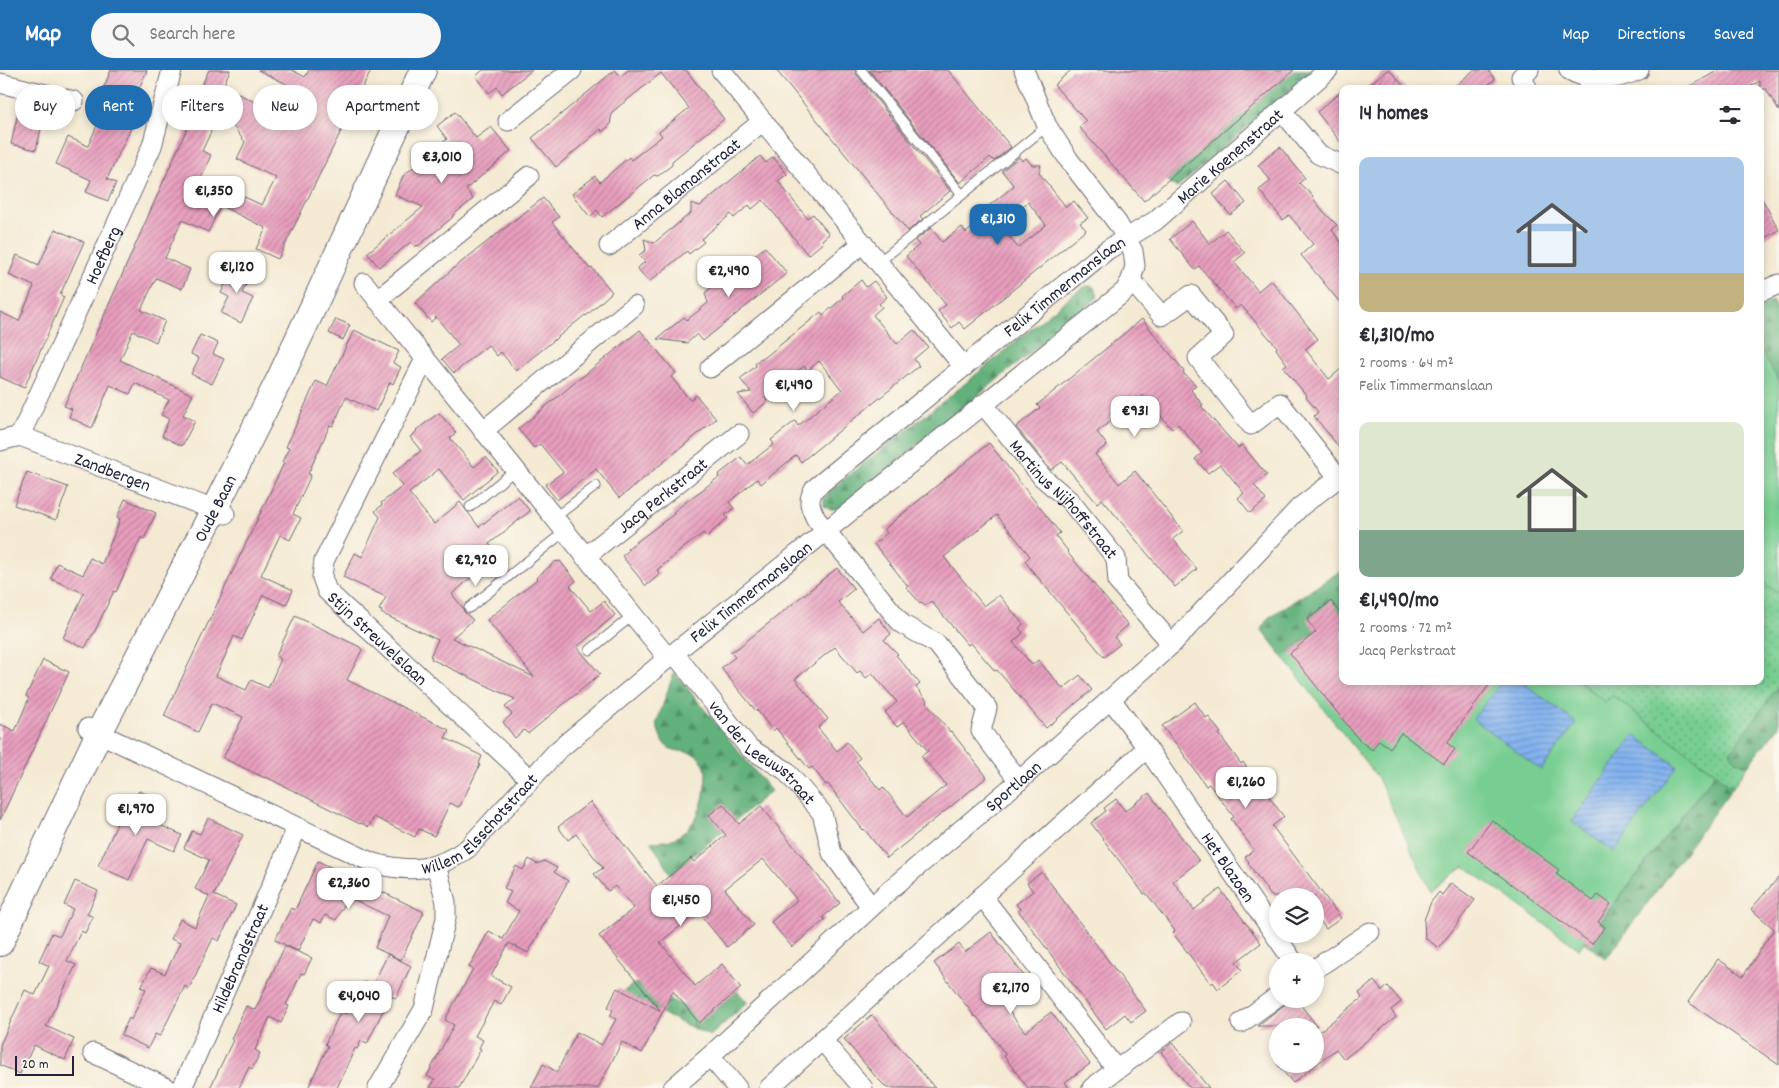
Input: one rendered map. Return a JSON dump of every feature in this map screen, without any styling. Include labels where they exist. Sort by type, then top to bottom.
[{"type":"street","name":"Hoefberg","points":[[20,436],[152,146],[172,70]]},
{"type":"street","name":"Oude Baan","points":[[0,943],[93,730],[220,512],[423,70]]},
{"type":"street","points":[[508,121],[572,70]]},
{"type":"street","points":[[721,70],[964,367]]},
{"type":"street","points":[[1024,70],[1047,126],[1069,160],[1127,238]]},
{"type":"street","name":"Marie Koenenstraat","points":[[1127,238],[1155,220],[1328,70]]},
{"type":"street","points":[[1526,85],[1521,77],[1529,70]]},
{"type":"street","points":[[1573,71],[1604,79],[1617,78],[1639,70]]},
{"type":"street","points":[[0,83],[15,87]]},
{"type":"street","points":[[1282,111],[1318,154],[1339,164]]},
{"type":"street","name":"Anna Blamanstraat","points":[[609,246],[763,121]]},
{"type":"street","points":[[377,300],[529,176]]},
{"type":"street","name":"Felix Timmermanslaan","points":[[671,656],[1125,291],[1135,266],[1133,252],[1127,238],[1108,250],[814,489],[810,497],[810,506],[816,519],[825,531]]},
{"type":"street","points":[[710,368],[863,243]]},
{"type":"street","points":[[1131,280],[1162,316],[1191,295],[1224,335],[1198,358],[1251,425],[1280,403],[1339,475]]},
{"type":"street","points":[[364,283],[585,557],[633,615],[671,656]]},
{"type":"street","points":[[1764,290],[1779,284]]},
{"type":"street","points":[[483,431],[634,306]]},
{"type":"street","name":"Stijn Streuvelslaan","points":[[425,360],[324,561],[322,577],[327,591],[530,779]]},
{"type":"street","name":"Martinus Nijhoffstraat","points":[[983,404],[1042,478],[1070,500],[1116,558],[1118,582],[1172,644]]},
{"type":"street","name":"Jacq Perkstraat","points":[[585,557],[739,434]]},
{"type":"street","points":[[0,441],[20,436]]},
{"type":"street","name":"Zandbergen","points":[[20,436],[220,512]]},
{"type":"street","name":"Sportlaan","points":[[673,1088],[871,907],[1019,781],[1172,644],[1300,507],[1339,477]]},
{"type":"street","points":[[825,531],[902,624],[937,644],[987,708],[981,732],[1019,781]]},
{"type":"street","name":"Willem Elsschotstraat","points":[[93,730],[374,863],[395,869],[417,869],[453,859],[468,848],[557,751],[671,656]]},
{"type":"street","name":"van der Leeuwstraat","points":[[671,656],[749,748],[785,770],[822,813],[832,853],[871,907]]},
{"type":"street","name":"Het Blazoen","points":[[1111,699],[1147,748],[1288,953]]},
{"type":"street","points":[[770,1088],[1147,748]]},
{"type":"street","name":"Hildebrandstraat","points":[[182,1088],[297,828]]},
{"type":"street","points":[[378,1088],[424,1009],[446,918],[446,902],[436,865]]},
{"type":"street","points":[[982,896],[1116,1069]]},
{"type":"street","points":[[1324,963],[1370,932]]},
{"type":"street","points":[[1242,1023],[1269,1003]]},
{"type":"street","points":[[1092,1088],[1181,1022]]},
{"type":"street","points":[[822,1040],[863,1088]]},
{"type":"street","points":[[93,1053],[166,1088]]},
{"type":"street","points":[[710,1056],[737,1088]]},
{"type":"lane","points":[[861,70],[962,195]]},
{"type":"lane","points":[[879,262],[1047,126]]},
{"type":"lane","points":[[470,507],[515,470]]},
{"type":"lane","points":[[469,608],[559,525],[596,486]]},
{"type":"lane","points":[[590,650],[633,615]]},
{"type":"green space","points":[[1292,70],[1313,70],[1177,188],[1167,180]]},
{"type":"green space","points":[[1086,286],[1093,286],[1098,297],[1084,309],[844,505],[834,509],[824,506],[824,499],[829,492],[849,475],[950,396],[1072,295]]},
{"type":"green space","points":[[1772,301],[1779,314],[1779,381],[1764,357],[1764,306]]},
{"type":"green space","points":[[1764,357],[1779,381],[1779,594],[1764,583]]},
{"type":"green space","points":[[1339,572],[1339,612],[1283,657],[1261,629],[1268,618]]},
{"type":"green space","points":[[1764,583],[1779,594],[1779,685],[1742,765],[1749,764],[1733,787],[1613,696],[1606,703],[1583,685],[1764,685]]},
{"type":"green space","points":[[1339,612],[1339,685],[1583,685],[1605,702],[1613,696],[1715,773],[1579,949],[1464,866],[1430,891],[1378,778],[1283,657]]},
{"type":"green space","points":[[674,672],[771,791],[671,874],[651,842],[670,840],[691,825],[700,810],[706,777],[704,765],[699,758],[691,753],[674,750],[666,746],[656,725]]},
{"type":"green space","points":[[1779,685],[1779,726],[1749,764],[1740,763],[1730,752]]},
{"type":"green space","points":[[1715,773],[1733,787],[1606,959],[1585,942]]},
{"type":"green space","points":[[635,983],[704,1016],[736,990],[748,1002],[710,1036],[620,994]]},
{"type":"water","points":[[1499,685],[1526,685],[1576,723],[1541,770],[1473,719]]},
{"type":"water","points":[[1634,735],[1677,766],[1614,852],[1572,821]]},
{"type":"building","points":[[111,70],[147,70],[141,85],[105,85]]},
{"type":"building","points":[[209,70],[230,70],[223,85],[202,85]]},
{"type":"building","points":[[258,70],[292,70],[305,77],[309,70],[371,70],[364,85],[327,85],[327,130],[341,130],[278,259],[256,249],[266,228],[223,207],[231,191],[262,205],[276,178],[237,159],[245,142],[236,130],[243,130],[243,96],[253,101],[253,130],[317,130],[317,85],[289,85]]},
{"type":"building","points":[[483,70],[532,70],[502,94],[497,87],[489,93],[476,76]]},
{"type":"building","points":[[615,70],[621,76],[628,70],[686,70],[724,119],[672,161],[672,165],[658,176],[654,175],[602,217],[597,210],[590,217],[572,194],[595,176],[600,182],[629,157],[631,160],[662,136],[659,132],[689,108],[661,73],[612,112],[610,125],[602,132],[601,129],[556,167],[532,138]]},
{"type":"building","points":[[776,70],[855,70],[856,74],[950,191],[920,216],[923,219],[908,231]]},
{"type":"building","points":[[869,70],[948,70],[1011,147],[994,161],[990,157],[960,183]]},
{"type":"building","points":[[1071,70],[1294,70],[1144,201],[1079,127],[1086,121],[1054,85]]},
{"type":"building","points":[[1387,70],[1390,70],[1403,85],[1369,85]]},
{"type":"building","points":[[1474,70],[1488,70],[1495,79],[1488,85],[1457,85]]},
{"type":"building","points":[[1719,70],[1779,70],[1779,111],[1766,89],[1764,89],[1764,85],[1760,85],[1760,81],[1753,85],[1692,85]]},
{"type":"building","points":[[1339,94],[1339,140],[1317,112]]},
{"type":"building","points":[[455,112],[476,138],[491,127],[511,151],[466,189],[473,199],[453,217],[418,246],[415,247],[411,242],[379,267],[367,253],[423,207],[395,195],[403,176],[447,139],[438,125]]},
{"type":"building","points":[[15,126],[15,130],[41,130],[36,150],[11,144]]},
{"type":"building","points":[[95,130],[130,130],[107,179],[116,183],[108,201],[86,192],[91,180],[56,164],[68,137],[88,146]]},
{"type":"building","points":[[186,130],[212,130],[202,151],[211,155],[193,196],[220,208],[208,232],[182,220],[165,258],[190,269],[182,289],[156,278],[141,310],[165,321],[156,342],[133,331],[120,360],[193,395],[183,415],[195,421],[182,446],[162,436],[169,419],[161,415],[169,400],[135,383],[130,394],[110,385],[92,428],[69,417],[72,409],[64,406]]},
{"type":"building","points":[[1280,147],[1305,178],[1299,183],[1313,196],[1323,211],[1337,225],[1332,230],[1339,240],[1339,301],[1301,255],[1313,244],[1289,215],[1283,220],[1259,190],[1271,181],[1258,165]]},
{"type":"building","points":[[760,156],[766,163],[773,157],[787,174],[778,181],[807,218],[813,214],[829,234],[822,240],[824,242],[808,255],[763,200],[752,209],[749,205],[734,218],[731,214],[701,239],[704,242],[689,254],[687,251],[649,282],[637,268],[645,262],[639,255],[646,250],[644,239],[654,243],[691,213],[691,203],[700,206]]},
{"type":"building","points":[[1019,157],[1022,161],[1026,158],[1032,165],[1041,165],[1039,173],[1066,207],[1074,201],[1088,218],[1080,223],[1086,230],[965,329],[959,322],[952,328],[938,311],[946,305],[906,256],[919,245],[915,241],[931,228],[942,242],[962,227],[966,233],[990,213],[986,208],[1014,186],[1002,171]],"holes":[[[1028,202],[1046,225],[1018,248],[1000,224]]]},
{"type":"building","points":[[1228,181],[1246,203],[1230,215],[1213,194]]},
{"type":"building","points":[[543,198],[559,217],[552,222],[590,269],[592,268],[612,292],[586,316],[516,371],[501,352],[497,356],[488,345],[454,373],[442,359],[459,345],[436,317],[431,322],[415,303],[455,267]]},
{"type":"building","points":[[1764,202],[1779,230],[1764,239]]},
{"type":"building","points":[[1192,221],[1210,244],[1226,230],[1245,253],[1234,262],[1258,291],[1271,280],[1318,339],[1305,349],[1329,379],[1339,371],[1339,447],[1314,416],[1318,412],[1307,396],[1283,367],[1287,364],[1276,349],[1277,347],[1241,305],[1236,309],[1199,266],[1195,270],[1170,239]]},
{"type":"building","points":[[55,229],[84,242],[60,295],[64,297],[24,388],[0,377],[0,312],[19,321],[34,286],[9,275],[17,255],[39,265]]},
{"type":"building","points":[[765,247],[787,273],[703,341],[697,334],[687,343],[657,339],[684,317],[687,320],[708,303],[705,293]]},
{"type":"building","points":[[235,264],[252,272],[242,293],[253,298],[241,323],[221,313],[229,297],[221,293]]},
{"type":"building","points":[[861,280],[866,287],[874,281],[887,297],[879,304],[882,307],[873,315],[897,344],[914,330],[928,347],[914,359],[919,366],[801,462],[796,455],[761,484],[757,479],[729,502],[734,508],[725,515],[728,518],[706,537],[703,533],[657,570],[660,574],[646,586],[622,556],[629,550],[627,549],[674,514],[673,512],[719,477],[718,475],[741,457],[747,465],[774,444],[771,440],[795,421],[798,426],[842,390],[819,361],[808,370],[804,366],[778,386],[765,397],[768,401],[753,413],[738,394],[751,392],[740,379],[756,366],[755,363],[764,358],[821,312],[823,315]]},
{"type":"building","points":[[336,319],[350,325],[343,340],[329,333]]},
{"type":"building","points":[[1142,319],[1184,371],[1183,373],[1196,385],[1191,390],[1203,405],[1201,406],[1238,448],[1242,445],[1267,475],[1254,485],[1266,500],[1250,513],[1238,498],[1244,493],[1220,464],[1208,473],[1195,459],[1202,453],[1178,424],[1172,429],[1143,395],[1097,432],[1107,445],[1095,454],[1119,484],[1135,471],[1183,531],[1173,539],[1197,569],[1175,587],[1102,499],[1097,503],[1062,462],[1051,470],[1016,427],[1040,408],[1037,405]]},
{"type":"building","points":[[354,330],[399,351],[393,363],[401,367],[393,384],[390,382],[376,411],[346,397],[333,426],[330,425],[308,474],[311,475],[293,514],[301,518],[290,540],[280,535],[261,575],[293,590],[286,605],[263,595],[242,640],[234,636],[216,676],[246,690],[251,680],[268,688],[281,659],[276,656],[295,616],[360,647],[362,650],[347,680],[449,730],[445,738],[482,756],[480,765],[460,806],[458,807],[450,803],[434,836],[419,829],[415,837],[374,817],[369,827],[360,824],[266,777],[223,758],[243,717],[212,703],[198,732],[164,716],[284,463],[282,462],[289,448],[286,447],[316,381],[327,386]]},
{"type":"building","points":[[640,330],[676,373],[671,377],[690,400],[696,395],[716,419],[619,498],[596,469],[557,500],[545,485],[563,472],[540,444],[534,448],[518,429]]},
{"type":"building","points":[[200,335],[218,343],[213,354],[224,359],[212,384],[191,374],[199,358],[191,354]]},
{"type":"building","points":[[439,413],[456,433],[450,438],[474,467],[486,457],[498,471],[464,500],[439,469],[409,493],[434,524],[460,502],[479,527],[518,496],[530,511],[489,544],[498,555],[452,594],[464,612],[473,620],[452,638],[534,677],[487,620],[556,561],[560,561],[576,581],[570,586],[591,611],[604,601],[615,615],[577,647],[600,674],[529,733],[524,730],[515,738],[503,722],[512,714],[505,707],[515,699],[431,659],[432,657],[430,656],[438,640],[381,613],[382,611],[379,610],[386,597],[343,577],[355,553],[362,557],[380,517],[375,511],[382,505],[381,503],[403,486],[392,474],[421,451],[410,437],[416,430]]},
{"type":"building","points":[[989,443],[1060,533],[1056,536],[1067,552],[1128,625],[1114,637],[1120,644],[1104,657],[1030,568],[1025,561],[1030,556],[997,515],[944,557],[984,606],[999,595],[1023,624],[1019,628],[1023,633],[1013,642],[1032,665],[1038,660],[1063,689],[1080,675],[1092,690],[1046,728],[997,670],[995,671],[971,643],[968,645],[931,601],[925,606],[922,602],[921,604],[874,544],[887,533],[884,529]]},
{"type":"building","points":[[27,472],[68,487],[56,520],[14,505]]},
{"type":"building","points":[[125,499],[156,513],[144,539],[141,537],[116,592],[114,591],[85,648],[63,638],[84,593],[51,579],[57,563],[83,575],[90,558],[102,564],[120,519],[117,518]]},
{"type":"building","points":[[837,568],[854,589],[838,602],[863,631],[879,618],[891,634],[884,640],[898,654],[896,655],[920,684],[916,687],[927,703],[987,777],[887,858],[828,784],[826,785],[812,767],[809,769],[776,728],[773,731],[721,668],[735,657],[730,652],[738,648]],"holes":[[[835,647],[857,673],[860,671],[866,678],[872,673],[897,702],[885,712],[897,727],[904,722],[928,751],[921,756],[946,785],[907,817],[883,787],[880,790],[856,761],[860,758],[847,742],[837,751],[818,728],[828,719],[795,679]]]},
{"type":"building","points":[[1331,601],[1339,611],[1339,685],[1489,685],[1447,743],[1455,749],[1444,764],[1401,733],[1390,748],[1379,740],[1372,750],[1359,740],[1290,653],[1316,632],[1307,620]]},
{"type":"building","points":[[43,660],[69,672],[0,820],[0,724],[15,731],[29,698],[26,696]]},
{"type":"building","points":[[1195,702],[1206,718],[1208,716],[1241,764],[1243,762],[1284,817],[1272,826],[1318,888],[1269,888],[1269,893],[1245,857],[1254,850],[1231,819],[1234,817],[1209,784],[1206,786],[1162,726]]},
{"type":"building","points":[[139,791],[162,801],[153,822],[182,835],[174,851],[148,839],[129,880],[98,866],[126,804],[132,806]]},
{"type":"building","points":[[1149,793],[1199,861],[1173,881],[1194,910],[1220,889],[1261,943],[1236,962],[1242,970],[1218,989],[1213,982],[1211,984],[1173,933],[1175,931],[1146,893],[1144,894],[1091,823],[1106,811],[1104,808],[1116,799],[1125,811]]},
{"type":"building","points":[[590,802],[657,886],[691,858],[694,862],[726,835],[709,815],[723,804],[739,824],[761,806],[840,903],[823,917],[825,920],[792,947],[771,922],[797,900],[763,859],[725,889],[754,925],[727,947],[698,912],[660,942],[695,986],[722,964],[741,988],[699,1023],[673,991],[642,1053],[622,1042],[598,1088],[531,1088],[543,1064],[557,1072],[577,1032],[602,1045],[616,1019],[610,1016],[613,1010],[608,1007],[617,988],[661,1011],[599,936],[634,908],[615,886],[608,891],[594,874],[603,868],[576,834],[568,840],[558,827]]},
{"type":"building","points":[[208,818],[243,835],[214,895],[236,905],[219,941],[213,938],[189,989],[185,986],[160,1036],[155,1034],[148,1048],[121,1035],[129,1018],[131,1020],[146,989],[141,987],[151,968],[165,974],[180,943],[171,939],[180,919],[195,927],[209,896],[195,889],[209,860],[184,848],[192,831],[200,834]]},
{"type":"building","points":[[1492,820],[1559,870],[1556,874],[1593,901],[1598,895],[1611,904],[1598,922],[1605,927],[1592,944],[1468,852]]},
{"type":"building","points":[[529,859],[537,864],[544,861],[557,868],[554,872],[568,881],[528,953],[509,943],[491,976],[511,987],[501,1005],[494,1001],[475,1036],[483,1040],[479,1048],[481,1049],[459,1088],[430,1088],[435,1080],[427,1076],[454,1025],[445,1020],[473,969],[469,967],[489,931],[503,939],[519,911],[505,903],[511,892],[504,888],[516,866],[523,870]]},
{"type":"building","points":[[318,861],[424,912],[401,960],[375,948],[388,916],[348,897],[336,920],[325,915],[321,923],[313,919],[298,951],[275,940],[291,908],[295,910]]},
{"type":"building","points":[[1042,872],[1146,1011],[1131,1022],[1125,1014],[1106,1029],[1018,910],[1020,909],[1016,904],[1033,891],[1027,883]]},
{"type":"building","points":[[1779,877],[1779,1065],[1688,1002],[1718,959],[1743,976],[1774,929],[1751,909]]},
{"type":"building","points":[[75,881],[98,891],[87,914],[93,917],[85,933],[81,931],[67,961],[76,965],[46,1026],[74,1039],[65,1060],[34,1045],[20,1074],[0,1065],[0,1045],[25,990],[35,995],[49,966],[39,961],[52,933],[60,936],[73,909],[64,905]]},
{"type":"building","points":[[1451,883],[1475,900],[1439,948],[1425,938],[1424,920],[1431,902],[1439,892],[1442,895]]},
{"type":"building","points":[[1324,895],[1341,918],[1326,929],[1324,926]]},
{"type":"building","points":[[991,932],[1030,984],[1003,1003],[1014,1018],[1025,1032],[1051,1012],[1090,1064],[1065,1082],[1069,1088],[1028,1088],[987,1029],[975,1017],[934,963],[959,944],[965,952]]},
{"type":"building","points":[[285,946],[312,958],[304,974],[301,973],[286,1005],[289,1006],[281,1023],[270,1017],[255,1050],[260,1053],[252,1069],[249,1067],[239,1088],[210,1088],[233,1040],[231,1039],[246,1006],[255,1010]]},
{"type":"building","points":[[388,954],[411,966],[396,998],[390,996],[367,1044],[361,1041],[357,1049],[355,1048],[337,1088],[308,1088],[328,1046],[325,1044],[341,1011],[346,1014],[364,982],[372,986]]},
{"type":"building","points":[[1374,981],[1382,991],[1388,986],[1401,1002],[1391,1010],[1396,1017],[1344,1059],[1336,1049],[1324,1058],[1324,1028],[1362,998],[1359,993]]},
{"type":"building","points":[[1280,1008],[1303,1008],[1311,1018],[1269,1018],[1269,1026],[1257,1026]]},
{"type":"building","points":[[872,1015],[935,1088],[887,1088],[875,1076],[844,1039]]},
{"type":"building","points":[[1172,1043],[1209,1088],[1190,1088],[1161,1052]]},
{"type":"building","points":[[1285,1073],[1306,1073],[1293,1083]]}]
